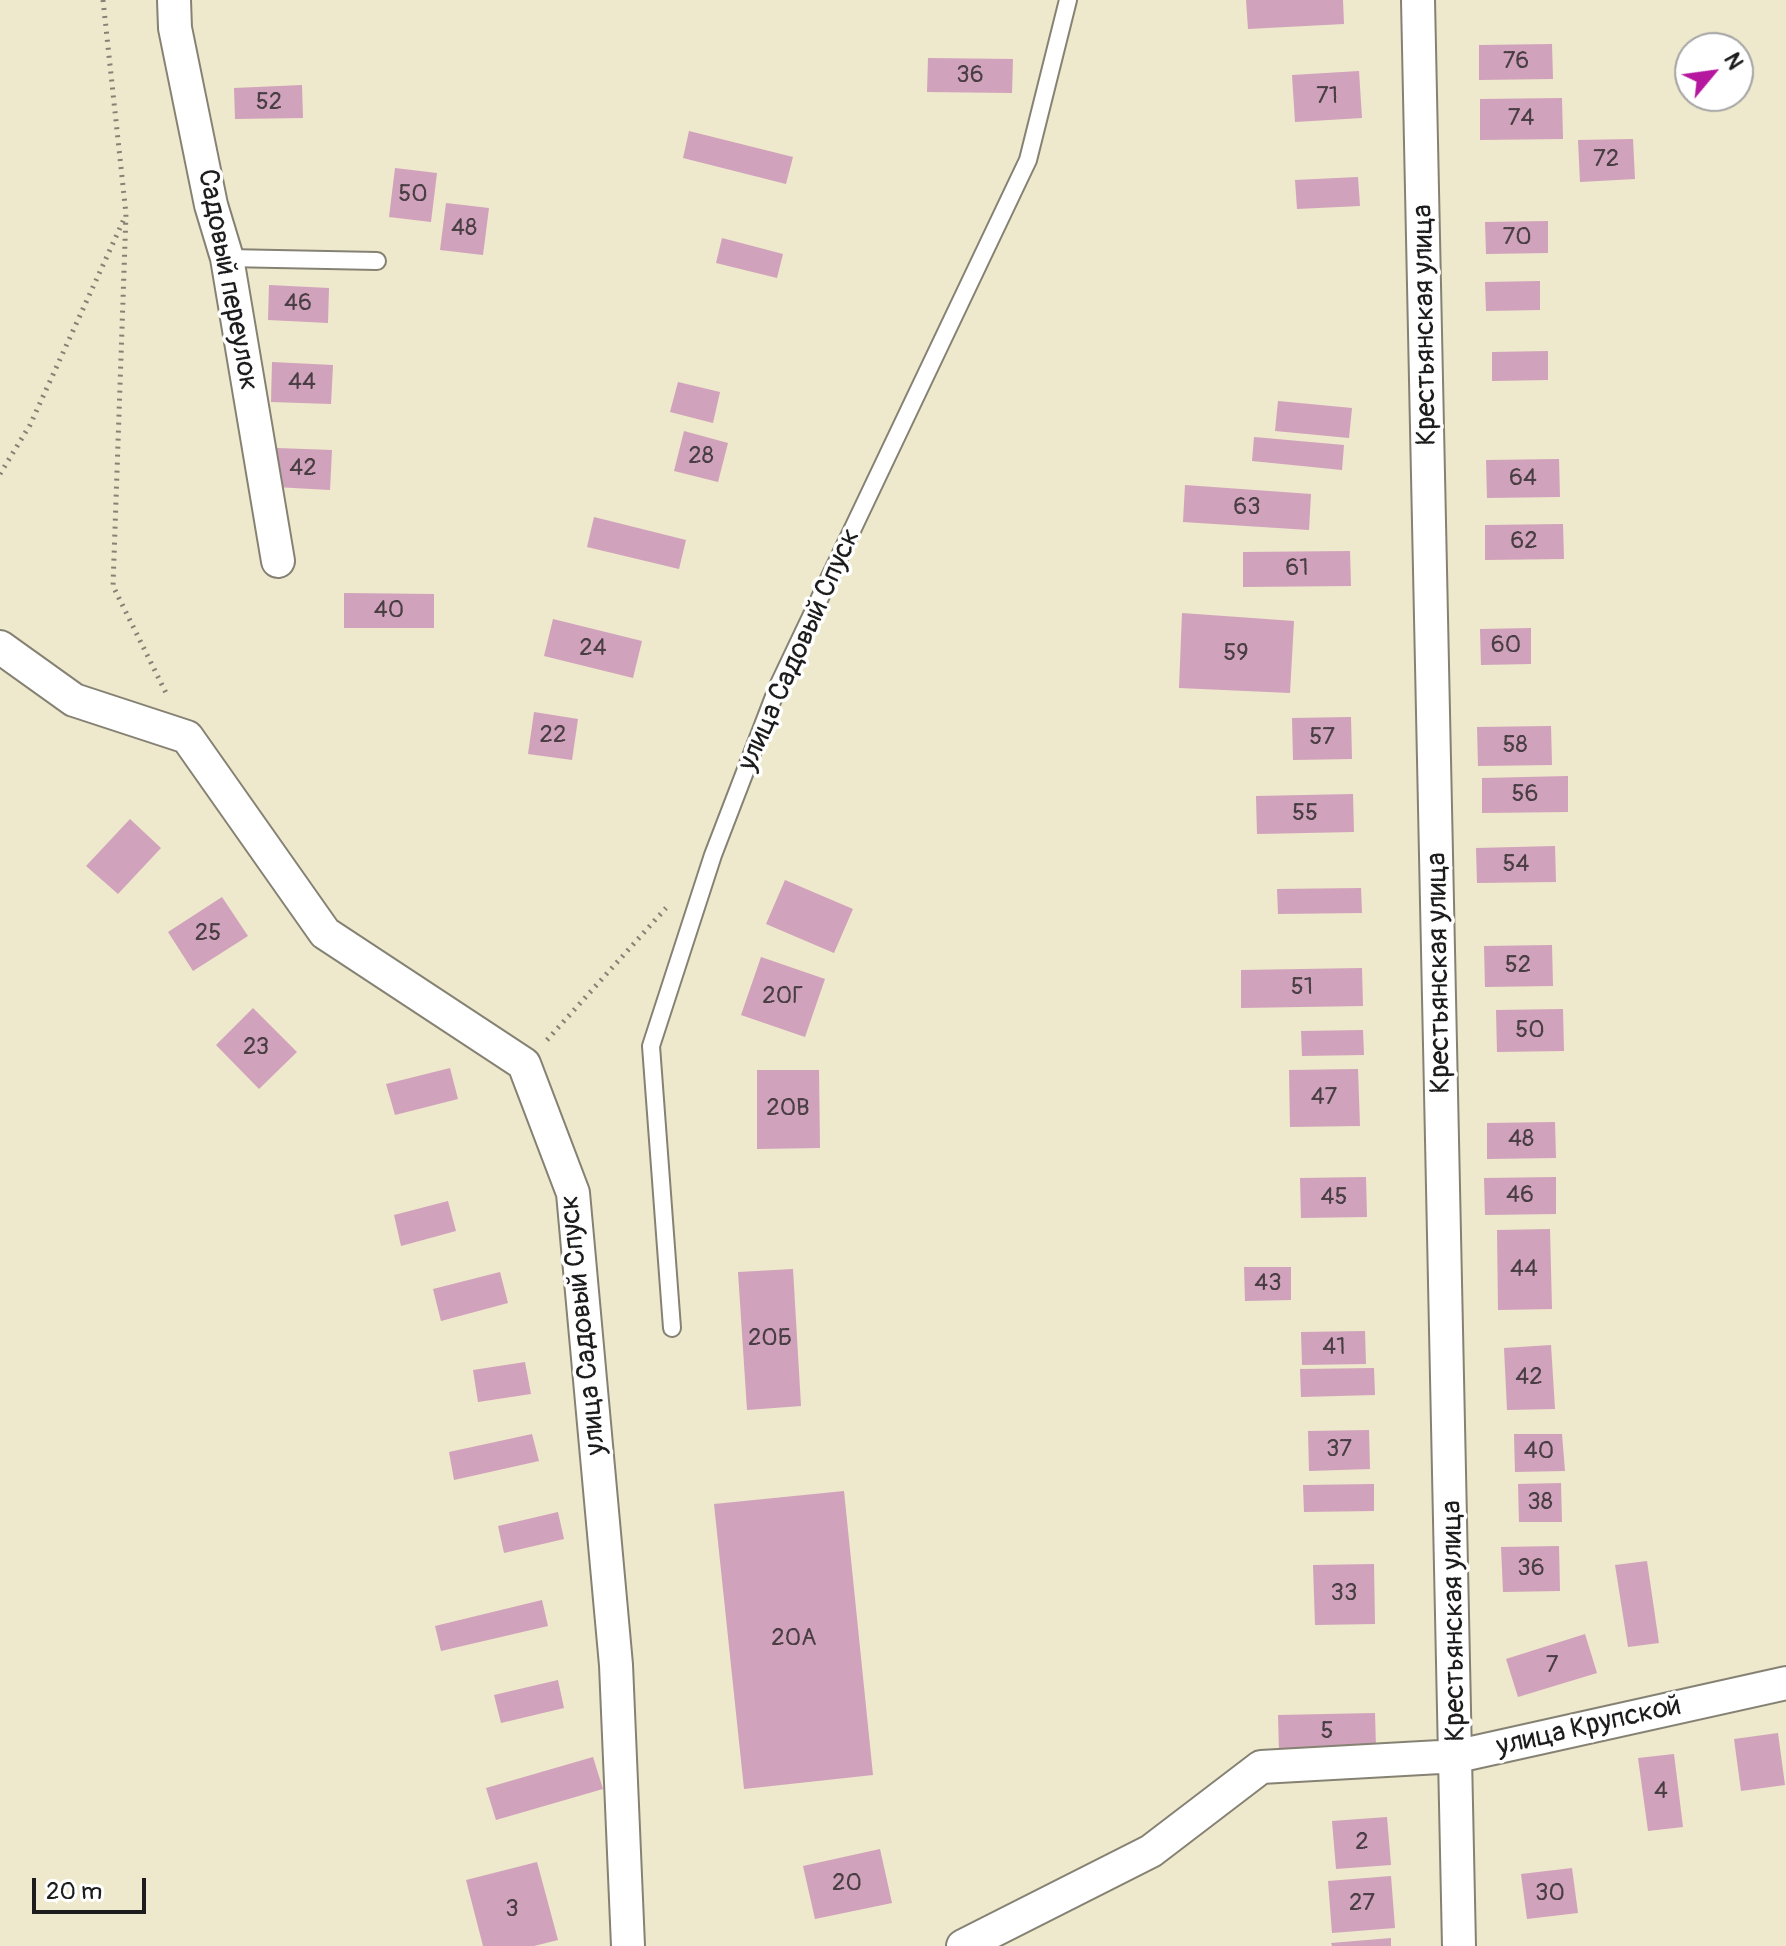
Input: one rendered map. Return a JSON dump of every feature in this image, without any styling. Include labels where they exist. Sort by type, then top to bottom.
[{"type":"street","name":"Садовый переулок","points":[[174,0],[175,28],[211,205],[227,258],[278,561]]},
{"type":"street","name":"Крестьянская улица","points":[[1418,0],[1458,1756],[1459,1946]]},
{"type":"street","points":[[0,647],[74,700],[187,737],[325,933],[524,1064]]},
{"type":"street","name":"улица Садовый Спуск","points":[[524,1064],[573,1193],[616,1665],[628,1946]]},
{"type":"street","name":"улица Крупской","points":[[963,1946],[1151,1851],[1261,1767],[1458,1756],[1786,1683]]},
{"type":"lane","name":"улица Садовый Спуск","points":[[672,1328],[651,1046],[713,855],[778,686],[1028,160],[1068,0]]},
{"type":"lane","points":[[227,258],[377,261]]},
{"type":"path","points":[[103,0],[126,214],[113,586],[187,737]]},
{"type":"path","points":[[0,474],[30,425],[126,214]]},
{"type":"path","points":[[524,1064],[671,902]]},
{"type":"building","points":[[1246,0],[1343,0],[1344,24],[1248,29]]},
{"type":"building","points":[[1552,44],[1553,79],[1479,80],[1479,45]]},
{"type":"building","points":[[928,58],[1013,59],[1012,93],[927,92]]},
{"type":"building","points":[[1359,71],[1362,118],[1295,122],[1292,75]]},
{"type":"building","points":[[302,85],[303,118],[235,119],[234,88]]},
{"type":"building","points":[[1562,98],[1563,139],[1480,140],[1480,99]]},
{"type":"building","points":[[689,131],[793,157],[786,184],[683,158]]},
{"type":"building","points":[[1633,139],[1635,179],[1580,182],[1578,140]]},
{"type":"building","points":[[395,168],[437,173],[431,222],[389,217]]},
{"type":"building","points":[[1358,177],[1360,206],[1297,209],[1295,180]]},
{"type":"building","points":[[446,203],[489,208],[483,255],[440,250]]},
{"type":"building","points":[[1548,221],[1548,253],[1486,254],[1485,222]]},
{"type":"building","points":[[722,238],[783,254],[777,278],[716,263]]},
{"type":"building","points":[[1540,281],[1540,310],[1486,311],[1485,282]]},
{"type":"building","points":[[269,285],[329,288],[328,323],[268,320]]},
{"type":"building","points":[[1548,351],[1548,380],[1492,381],[1492,352]]},
{"type":"building","points":[[272,362],[333,365],[331,404],[271,402]]},
{"type":"building","points":[[678,382],[720,392],[713,423],[670,412]]},
{"type":"building","points":[[1278,401],[1352,408],[1349,438],[1275,431]]},
{"type":"building","points":[[684,431],[728,443],[718,482],[674,471]]},
{"type":"building","points":[[1254,437],[1344,445],[1342,470],[1252,461]]},
{"type":"building","points":[[277,448],[332,450],[330,490],[275,487]]},
{"type":"building","points":[[1559,459],[1560,497],[1487,498],[1486,460]]},
{"type":"building","points":[[1185,485],[1311,494],[1309,530],[1183,522]]},
{"type":"building","points":[[594,517],[686,540],[679,569],[587,547]]},
{"type":"building","points":[[1563,524],[1564,559],[1485,560],[1485,525]]},
{"type":"building","points":[[1350,551],[1351,586],[1243,587],[1243,552]]},
{"type":"building","points":[[344,593],[434,594],[434,628],[344,628]]},
{"type":"building","points":[[1182,613],[1294,621],[1290,693],[1179,688]]},
{"type":"building","points":[[553,619],[642,641],[633,678],[544,656]]},
{"type":"building","points":[[1531,628],[1531,664],[1481,665],[1480,629]]},
{"type":"building","points":[[534,712],[578,719],[572,760],[528,754]]},
{"type":"building","points":[[1351,717],[1352,759],[1293,760],[1292,718]]},
{"type":"building","points":[[1551,726],[1552,765],[1478,766],[1477,727]]},
{"type":"building","points":[[1568,776],[1568,812],[1482,813],[1482,778]]},
{"type":"building","points":[[1353,794],[1354,832],[1257,834],[1256,796]]},
{"type":"building","points":[[130,819],[161,848],[118,894],[86,866]]},
{"type":"building","points":[[1555,846],[1556,882],[1477,883],[1476,848]]},
{"type":"building","points":[[785,880],[853,909],[834,953],[766,924]]},
{"type":"building","points":[[1361,888],[1362,913],[1278,914],[1277,889]]},
{"type":"building","points":[[222,897],[248,936],[193,971],[168,932]]},
{"type":"building","points":[[1552,945],[1553,986],[1485,987],[1484,946]]},
{"type":"building","points":[[761,957],[825,979],[805,1037],[741,1015]]},
{"type":"building","points":[[1362,968],[1363,1006],[1241,1008],[1241,970]]},
{"type":"building","points":[[253,1008],[297,1052],[259,1089],[216,1045]]},
{"type":"building","points":[[1563,1009],[1564,1051],[1497,1052],[1496,1010]]},
{"type":"building","points":[[1363,1030],[1364,1055],[1302,1056],[1301,1031]]},
{"type":"building","points":[[450,1068],[458,1099],[395,1115],[386,1084]]},
{"type":"building","points":[[1358,1069],[1360,1126],[1290,1127],[1289,1070]]},
{"type":"building","points":[[757,1070],[819,1070],[820,1148],[757,1149]]},
{"type":"building","points":[[1555,1122],[1556,1158],[1487,1159],[1487,1123]]},
{"type":"building","points":[[1366,1177],[1367,1217],[1301,1218],[1300,1178]]},
{"type":"building","points":[[1556,1177],[1556,1214],[1485,1215],[1484,1178]]},
{"type":"building","points":[[448,1201],[456,1231],[401,1246],[394,1215]]},
{"type":"building","points":[[1550,1229],[1552,1309],[1498,1310],[1497,1230]]},
{"type":"building","points":[[1244,1267],[1291,1267],[1291,1300],[1245,1301]]},
{"type":"building","points":[[793,1269],[801,1406],[747,1410],[738,1272]]},
{"type":"building","points":[[500,1272],[508,1303],[441,1321],[433,1289]]},
{"type":"building","points":[[1365,1331],[1366,1364],[1302,1365],[1301,1332]]},
{"type":"building","points":[[1551,1345],[1555,1409],[1507,1410],[1504,1348]]},
{"type":"building","points":[[525,1362],[531,1394],[478,1402],[473,1370]]},
{"type":"building","points":[[1374,1368],[1375,1395],[1301,1397],[1300,1369]]},
{"type":"building","points":[[1369,1430],[1370,1469],[1309,1471],[1308,1431]]},
{"type":"building","points":[[532,1434],[539,1461],[454,1480],[449,1452]]},
{"type":"building","points":[[1514,1434],[1562,1434],[1565,1471],[1515,1472]]},
{"type":"building","points":[[1561,1483],[1562,1522],[1519,1522],[1518,1484]]},
{"type":"building","points":[[1374,1484],[1374,1511],[1304,1512],[1303,1485]]},
{"type":"building","points":[[844,1491],[873,1775],[744,1789],[714,1504]]},
{"type":"building","points":[[558,1512],[564,1539],[504,1553],[498,1526]]},
{"type":"building","points":[[1559,1546],[1560,1591],[1503,1592],[1501,1547]]},
{"type":"building","points":[[1647,1561],[1659,1643],[1628,1647],[1615,1565]]},
{"type":"building","points":[[1374,1564],[1375,1624],[1315,1625],[1313,1565]]},
{"type":"building","points":[[542,1600],[548,1626],[441,1651],[435,1626]]},
{"type":"building","points":[[1585,1634],[1597,1673],[1518,1697],[1506,1659]]},
{"type":"building","points":[[558,1680],[564,1708],[501,1723],[494,1695]]},
{"type":"building","points":[[1375,1713],[1376,1749],[1279,1751],[1278,1715]]},
{"type":"building","points":[[1778,1733],[1785,1785],[1741,1791],[1734,1739]]},
{"type":"building","points":[[1674,1754],[1683,1827],[1648,1831],[1638,1758]]},
{"type":"building","points":[[593,1757],[603,1789],[496,1820],[486,1788]]},
{"type":"building","points":[[1387,1817],[1391,1865],[1336,1869],[1332,1821]]},
{"type":"building","points":[[880,1849],[892,1903],[815,1919],[803,1866]]},
{"type":"building","points":[[537,1862],[558,1940],[534,1946],[483,1946],[466,1880]]},
{"type":"building","points":[[1572,1868],[1578,1913],[1527,1919],[1521,1874]]},
{"type":"building","points":[[1391,1876],[1395,1928],[1332,1933],[1328,1881]]},
{"type":"building","points":[[1391,1938],[1391,1946],[1332,1946],[1331,1943]]}]
